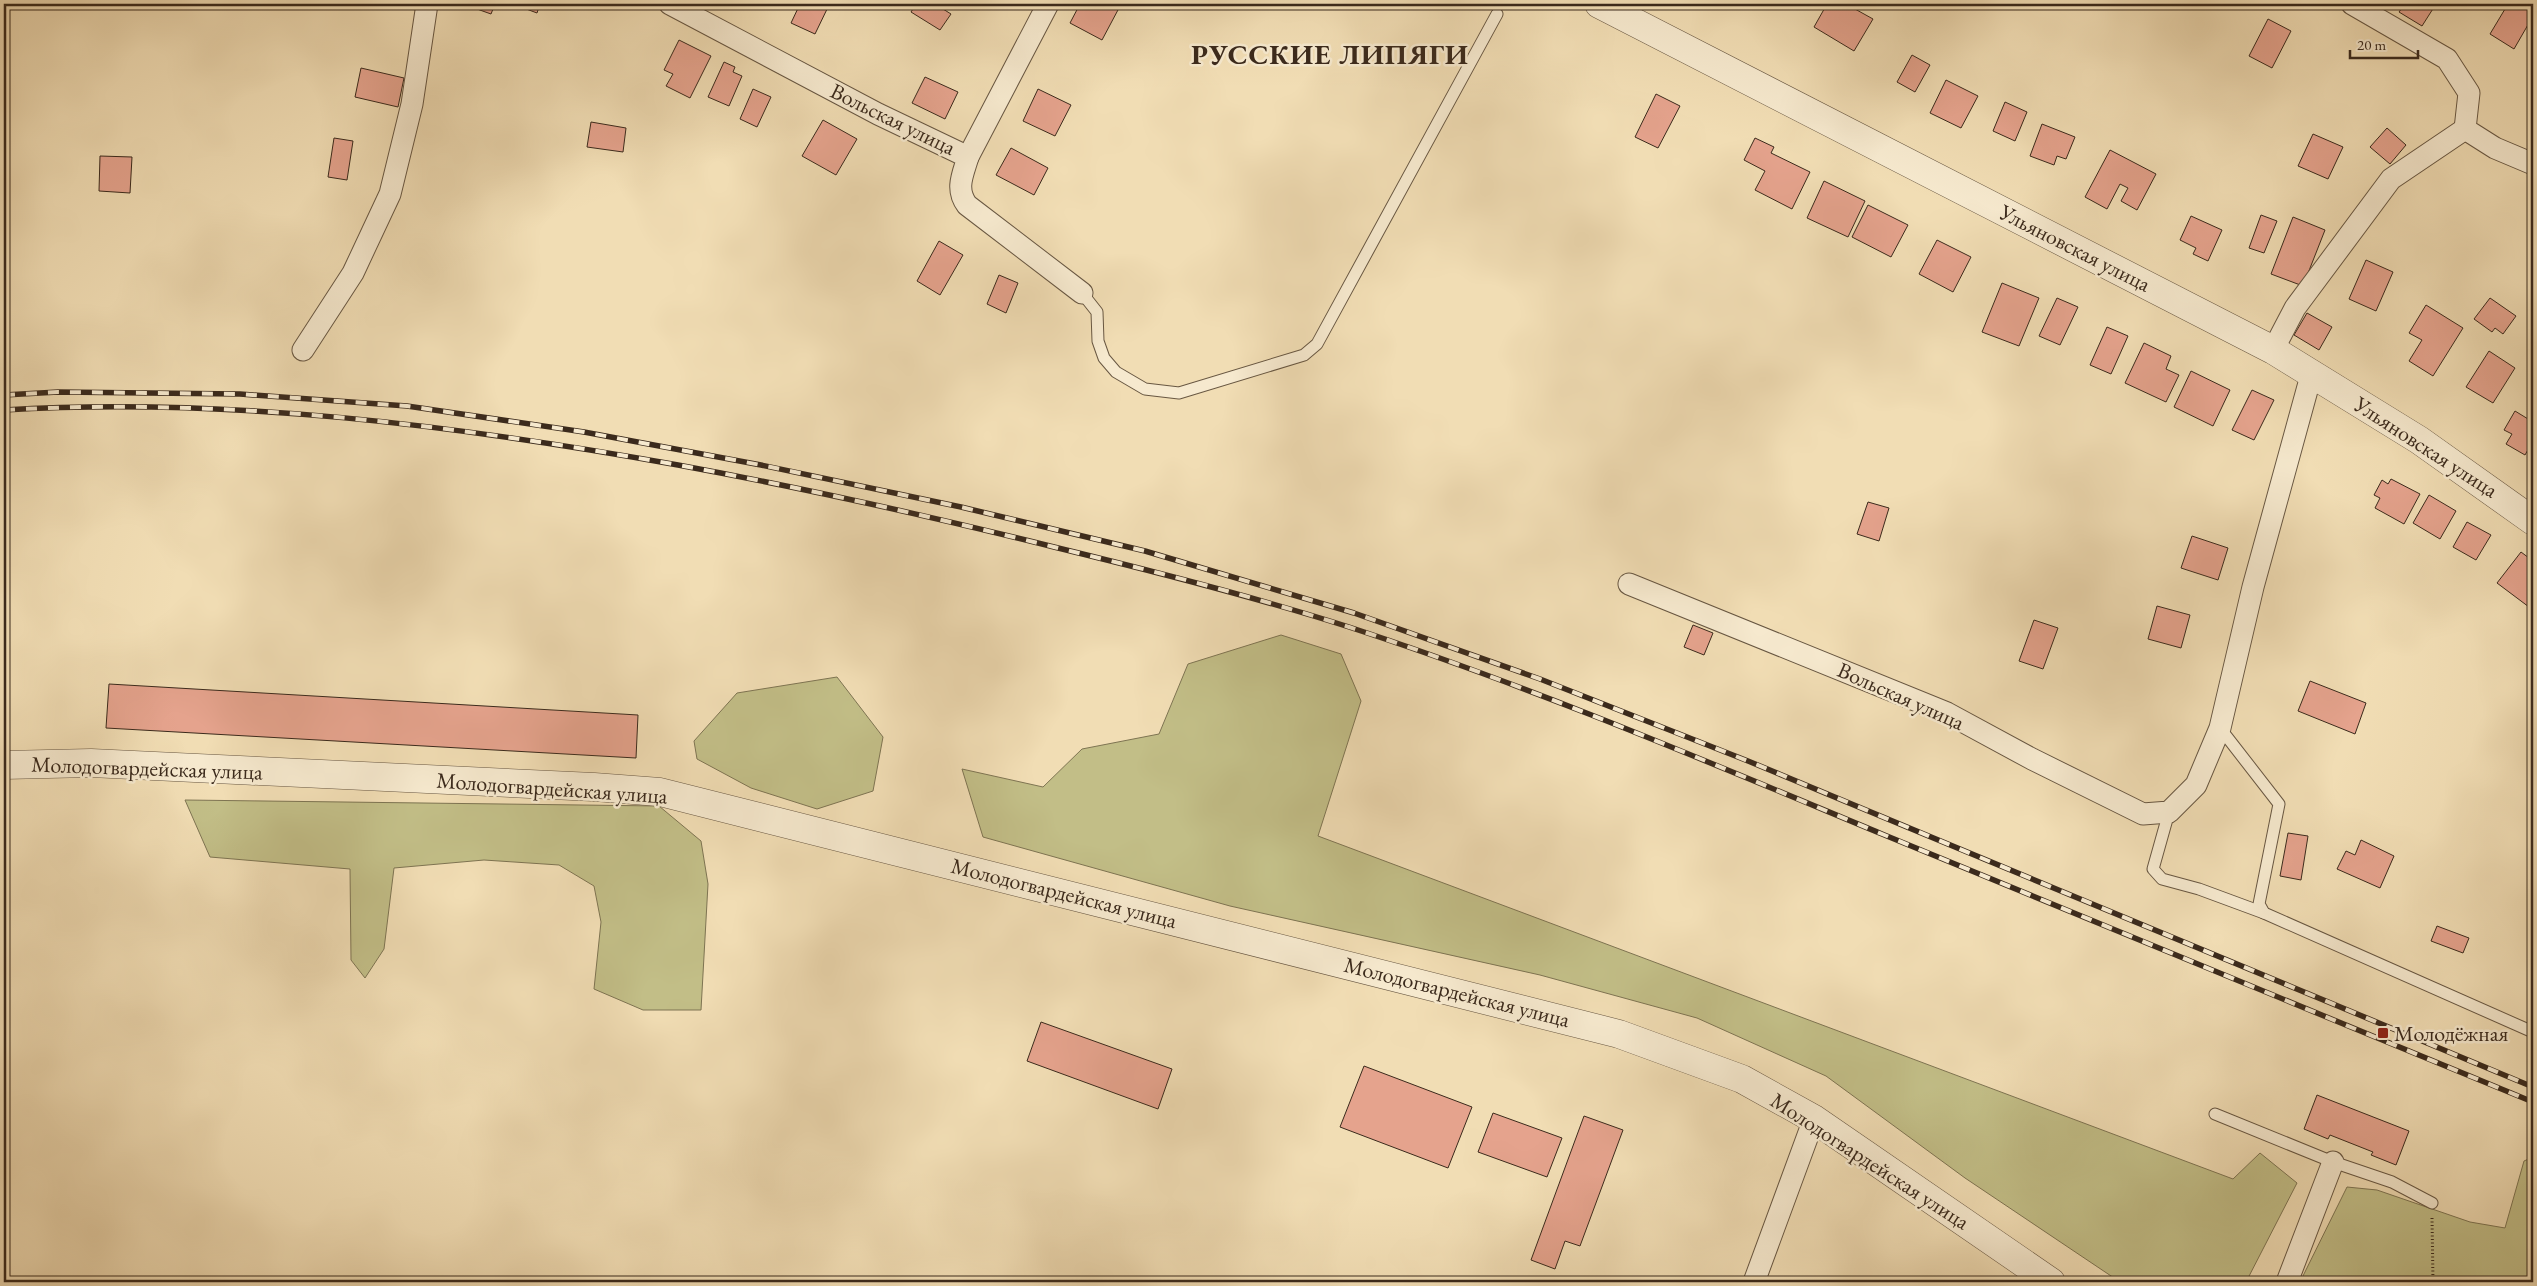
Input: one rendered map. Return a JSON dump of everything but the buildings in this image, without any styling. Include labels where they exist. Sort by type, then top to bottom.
[{"type":"street","points":[[303,350],[353,273],[390,194],[412,104],[427,4]]},
{"type":"street","name":"Вольская улица","points":[[670,4],[878,114],[968,157],[960,186],[960,196],[967,204],[1082,293]]},
{"type":"street","points":[[968,157],[1048,4]]},
{"type":"street","name":"Ульяновская улица","points":[[1599,4],[2273,350],[2312,372],[2419,440],[2533,521]]},
{"type":"street","points":[[2273,350],[2295,308],[2391,179],[2464,129],[2469,94],[2446,59],[2352,4]]},
{"type":"street","points":[[2464,129],[2495,148],[2533,164]]},
{"type":"street","points":[[2169,812],[2196,785],[2220,728],[2253,587],[2312,372]]},
{"type":"street","name":"Вольская улица","points":[[1629,584],[1947,713],[2032,759],[2143,814],[2169,812]]},
{"type":"street","name":"Молодогвардейская улица","points":[[4,765],[101,764],[594,787],[660,792],[1424,983],[1619,1034],[1742,1079],[1814,1119],[2051,1282]]},
{"type":"street","points":[[1754,1282],[1814,1119]]},
{"type":"street","points":[[2287,1282],[2333,1162]]},
{"type":"lane","points":[[1082,293],[1097,312],[1098,341],[1104,358],[1116,372],[1146,389],[1178,393],[1304,355],[1317,344],[1498,14]]},
{"type":"lane","points":[[2220,728],[2280,804],[2258,904],[2264,913]]},
{"type":"lane","points":[[2169,812],[2153,869],[2162,879],[2199,889],[2264,913],[2533,1032]]},
{"type":"lane","points":[[2215,1114],[2333,1162],[2392,1182],[2432,1203]]},
{"type":"path","points":[[2432,1203],[2433,1282]]},
{"type":"shaded area","points":[[1281,635],[1341,654],[1361,701],[1318,836],[2233,1179],[2260,1153],[2297,1183],[2246,1282],[2120,1282],[1965,1178],[1826,1076],[1697,1018],[1540,975],[1230,906],[983,837],[962,769],[1043,787],[1082,749],[1159,734],[1188,664]]},
{"type":"shaded area","points":[[837,677],[883,737],[873,791],[817,809],[751,788],[697,759],[694,741],[737,693]]},
{"type":"shaded area","points":[[185,800],[659,806],[701,841],[708,884],[701,1010],[643,1010],[594,989],[601,922],[594,886],[559,865],[484,860],[394,868],[384,949],[365,978],[351,960],[350,869],[210,857]]},
{"type":"shaded area","points":[[2533,1157],[2533,1282],[2300,1282],[2347,1187],[2377,1190],[2470,1222],[2505,1228],[2524,1161]]},
{"type":"railway","points":[[4,395],[58,392],[240,394],[407,406],[584,432],[761,465],[961,507],[1145,551],[1354,613],[1540,679],[1748,761],[2533,1087]]},
{"type":"railway","points":[[4,410],[173,407],[258,411],[342,418],[510,438],[678,465],[913,513],[1239,594],[1349,627],[1551,699],[1750,779],[2533,1102]]},
{"type":"place","name":"Молодёжная","points":[[2383,1033]]},
{"type":"district","name":"РУССКИЕ ЛИПЯГИ","points":[[1330,54]]}]
